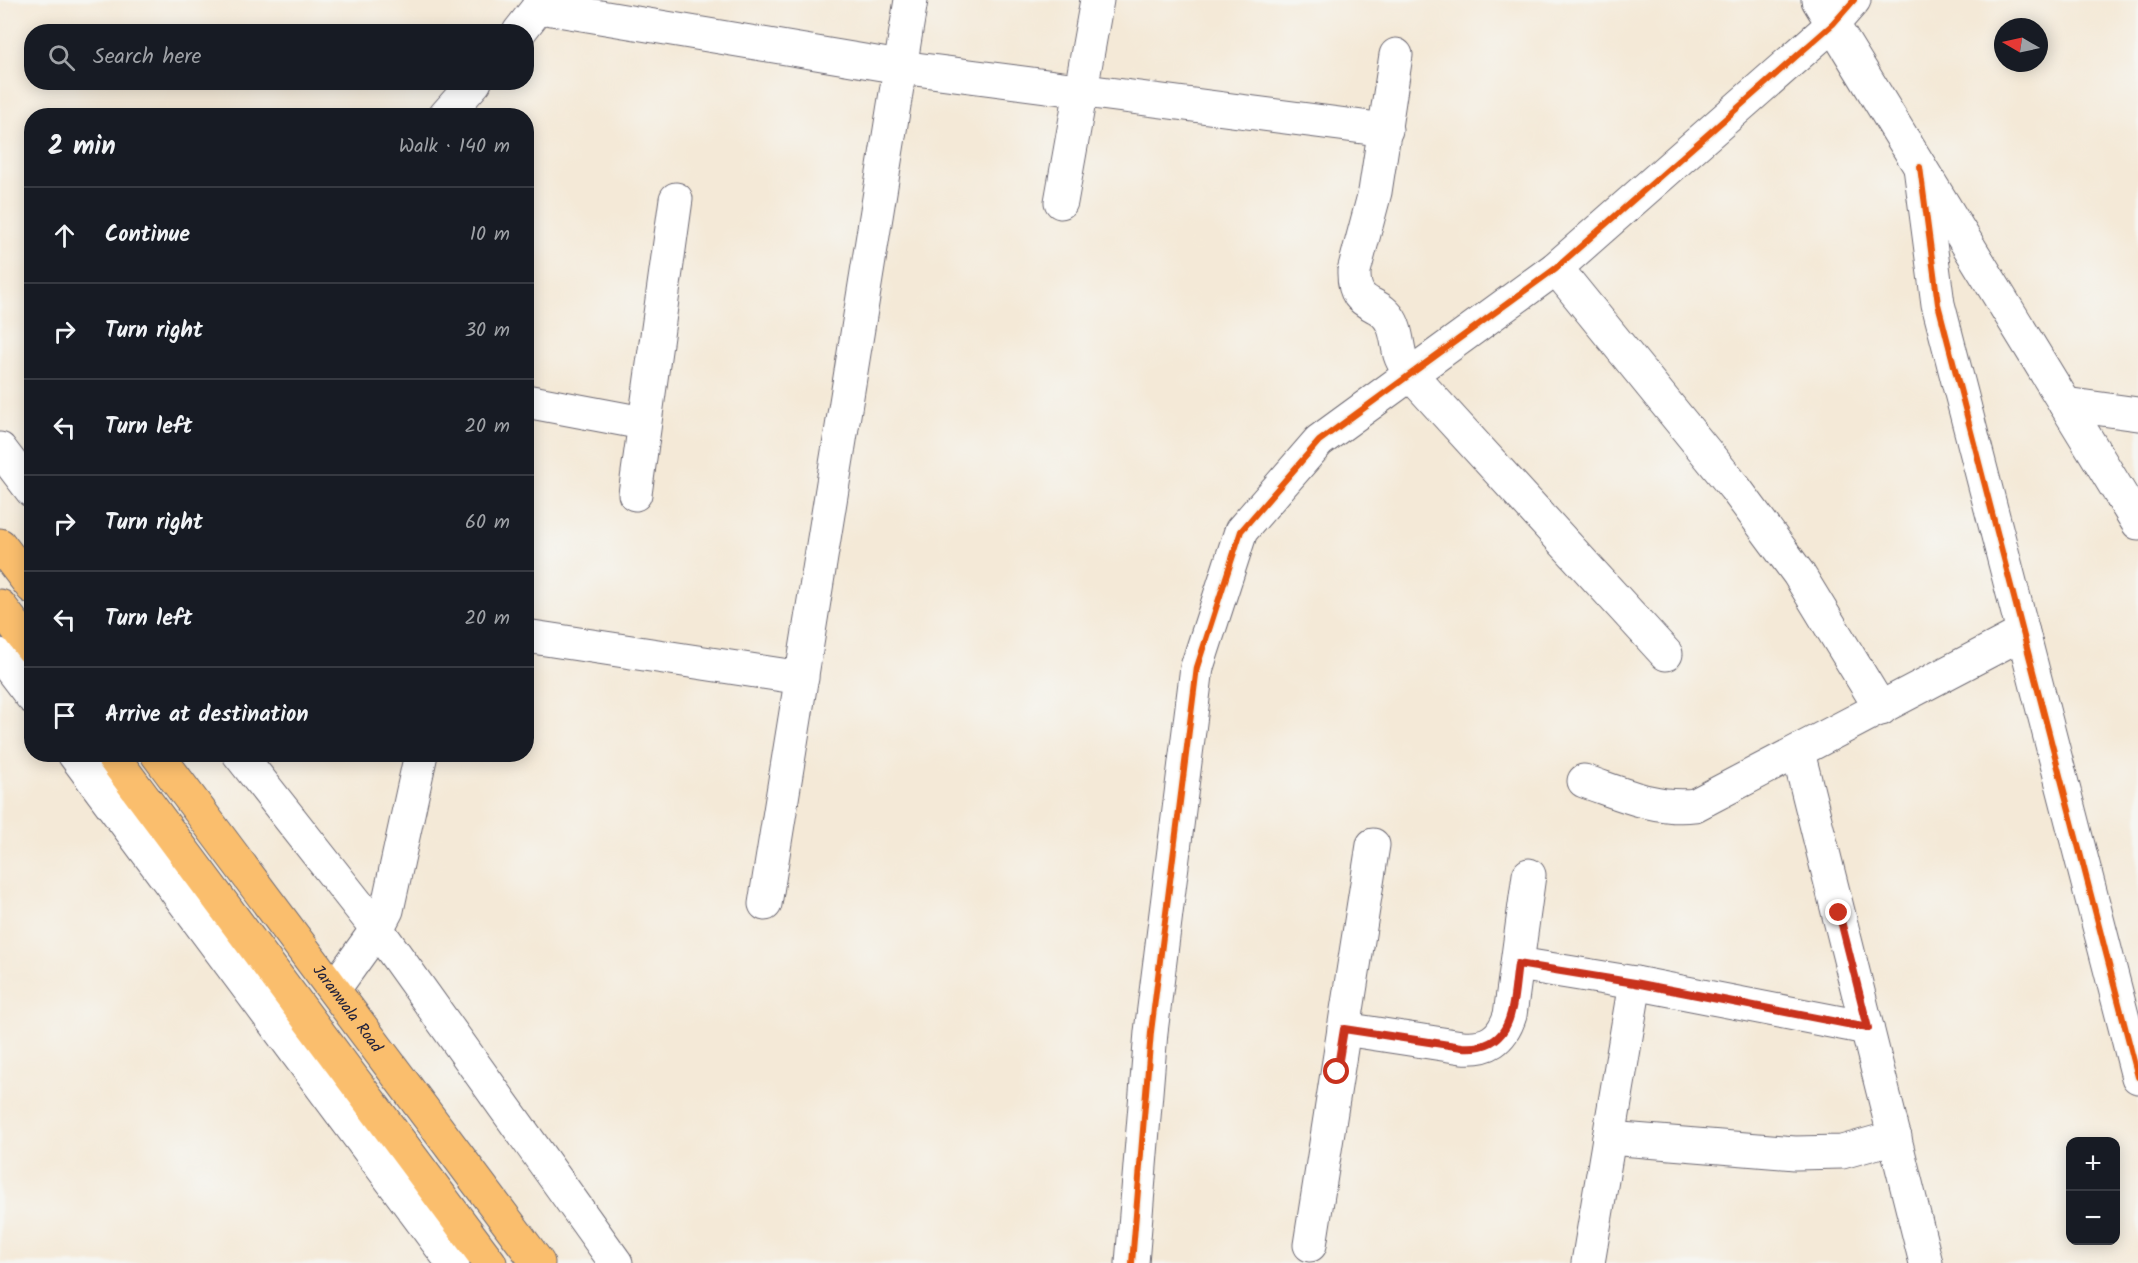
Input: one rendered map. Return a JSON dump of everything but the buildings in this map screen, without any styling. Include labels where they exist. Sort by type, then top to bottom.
[{"type":"main road","points":[[0,545],[24,573]]},
{"type":"main road","points":[[1,610],[24,638]]},
{"type":"main road","points":[[117,762],[490,1263]]},
{"type":"main road","name":"Jaranwala Road","points":[[163,762],[538,1263]]},
{"type":"street","points":[[765,904],[911,0]]},
{"type":"street","points":[[1061,202],[1096,0]]},
{"type":"street","points":[[1132,1263],[1151,1032],[1197,668],[1241,531],[1319,441],[1556,268],[1835,8],[1920,167],[2138,523]]},
{"type":"street","points":[[535,13],[900,67],[1386,130]]},
{"type":"street","points":[[1396,56],[1386,130],[1371,209],[1356,260],[1353,285],[1364,302],[1384,312],[1392,322],[1400,357],[1411,375],[1666,654]]},
{"type":"street","points":[[452,108],[468,90]]},
{"type":"street","points":[[1920,167],[1938,304],[2138,1077]]},
{"type":"street","points":[[635,494],[643,423],[676,199]]},
{"type":"street","points":[[1556,268],[1735,488],[1798,573],[1881,709]]},
{"type":"street","points":[[534,403],[643,423]]},
{"type":"street","points":[[2065,404],[2138,414]]},
{"type":"street","points":[[0,448],[24,480]]},
{"type":"street","points":[[1584,781],[1658,805],[1675,808],[1695,805],[2023,633]]},
{"type":"street","points":[[534,637],[802,678]]},
{"type":"street","points":[[0,655],[24,686]]},
{"type":"street","points":[[1798,752],[1926,1263]]},
{"type":"street","points":[[80,762],[453,1263]]},
{"type":"street","points":[[245,762],[377,929],[616,1263]]},
{"type":"street","points":[[334,990],[377,929],[387,910],[419,762]]},
{"type":"street","points":[[1310,1245],[1373,845]]},
{"type":"street","points":[[1344,1029],[1462,1047],[1476,1048],[1494,1042],[1504,1031],[1510,1015],[1529,875]]},
{"type":"street","points":[[1518,964],[1635,983],[1868,1028]]},
{"type":"street","points":[[1588,1263],[1635,983]]},
{"type":"street","points":[[1609,1138],[1795,1153],[1842,1152],[1895,1137]]},
{"type":"cycle path","points":[[1132,1263],[1151,1032],[1197,667],[1241,531],[1319,441],[1556,268],[1833,24],[1854,0]]},
{"type":"cycle path","points":[[1920,167],[1938,304],[2138,1077]]},
{"type":"route","points":[[1337,1072],[1344,1029],[1462,1047],[1476,1048],[1494,1042],[1504,1031],[1510,1015],[1518,964],[1635,983],[1868,1028],[1839,913]]}]
